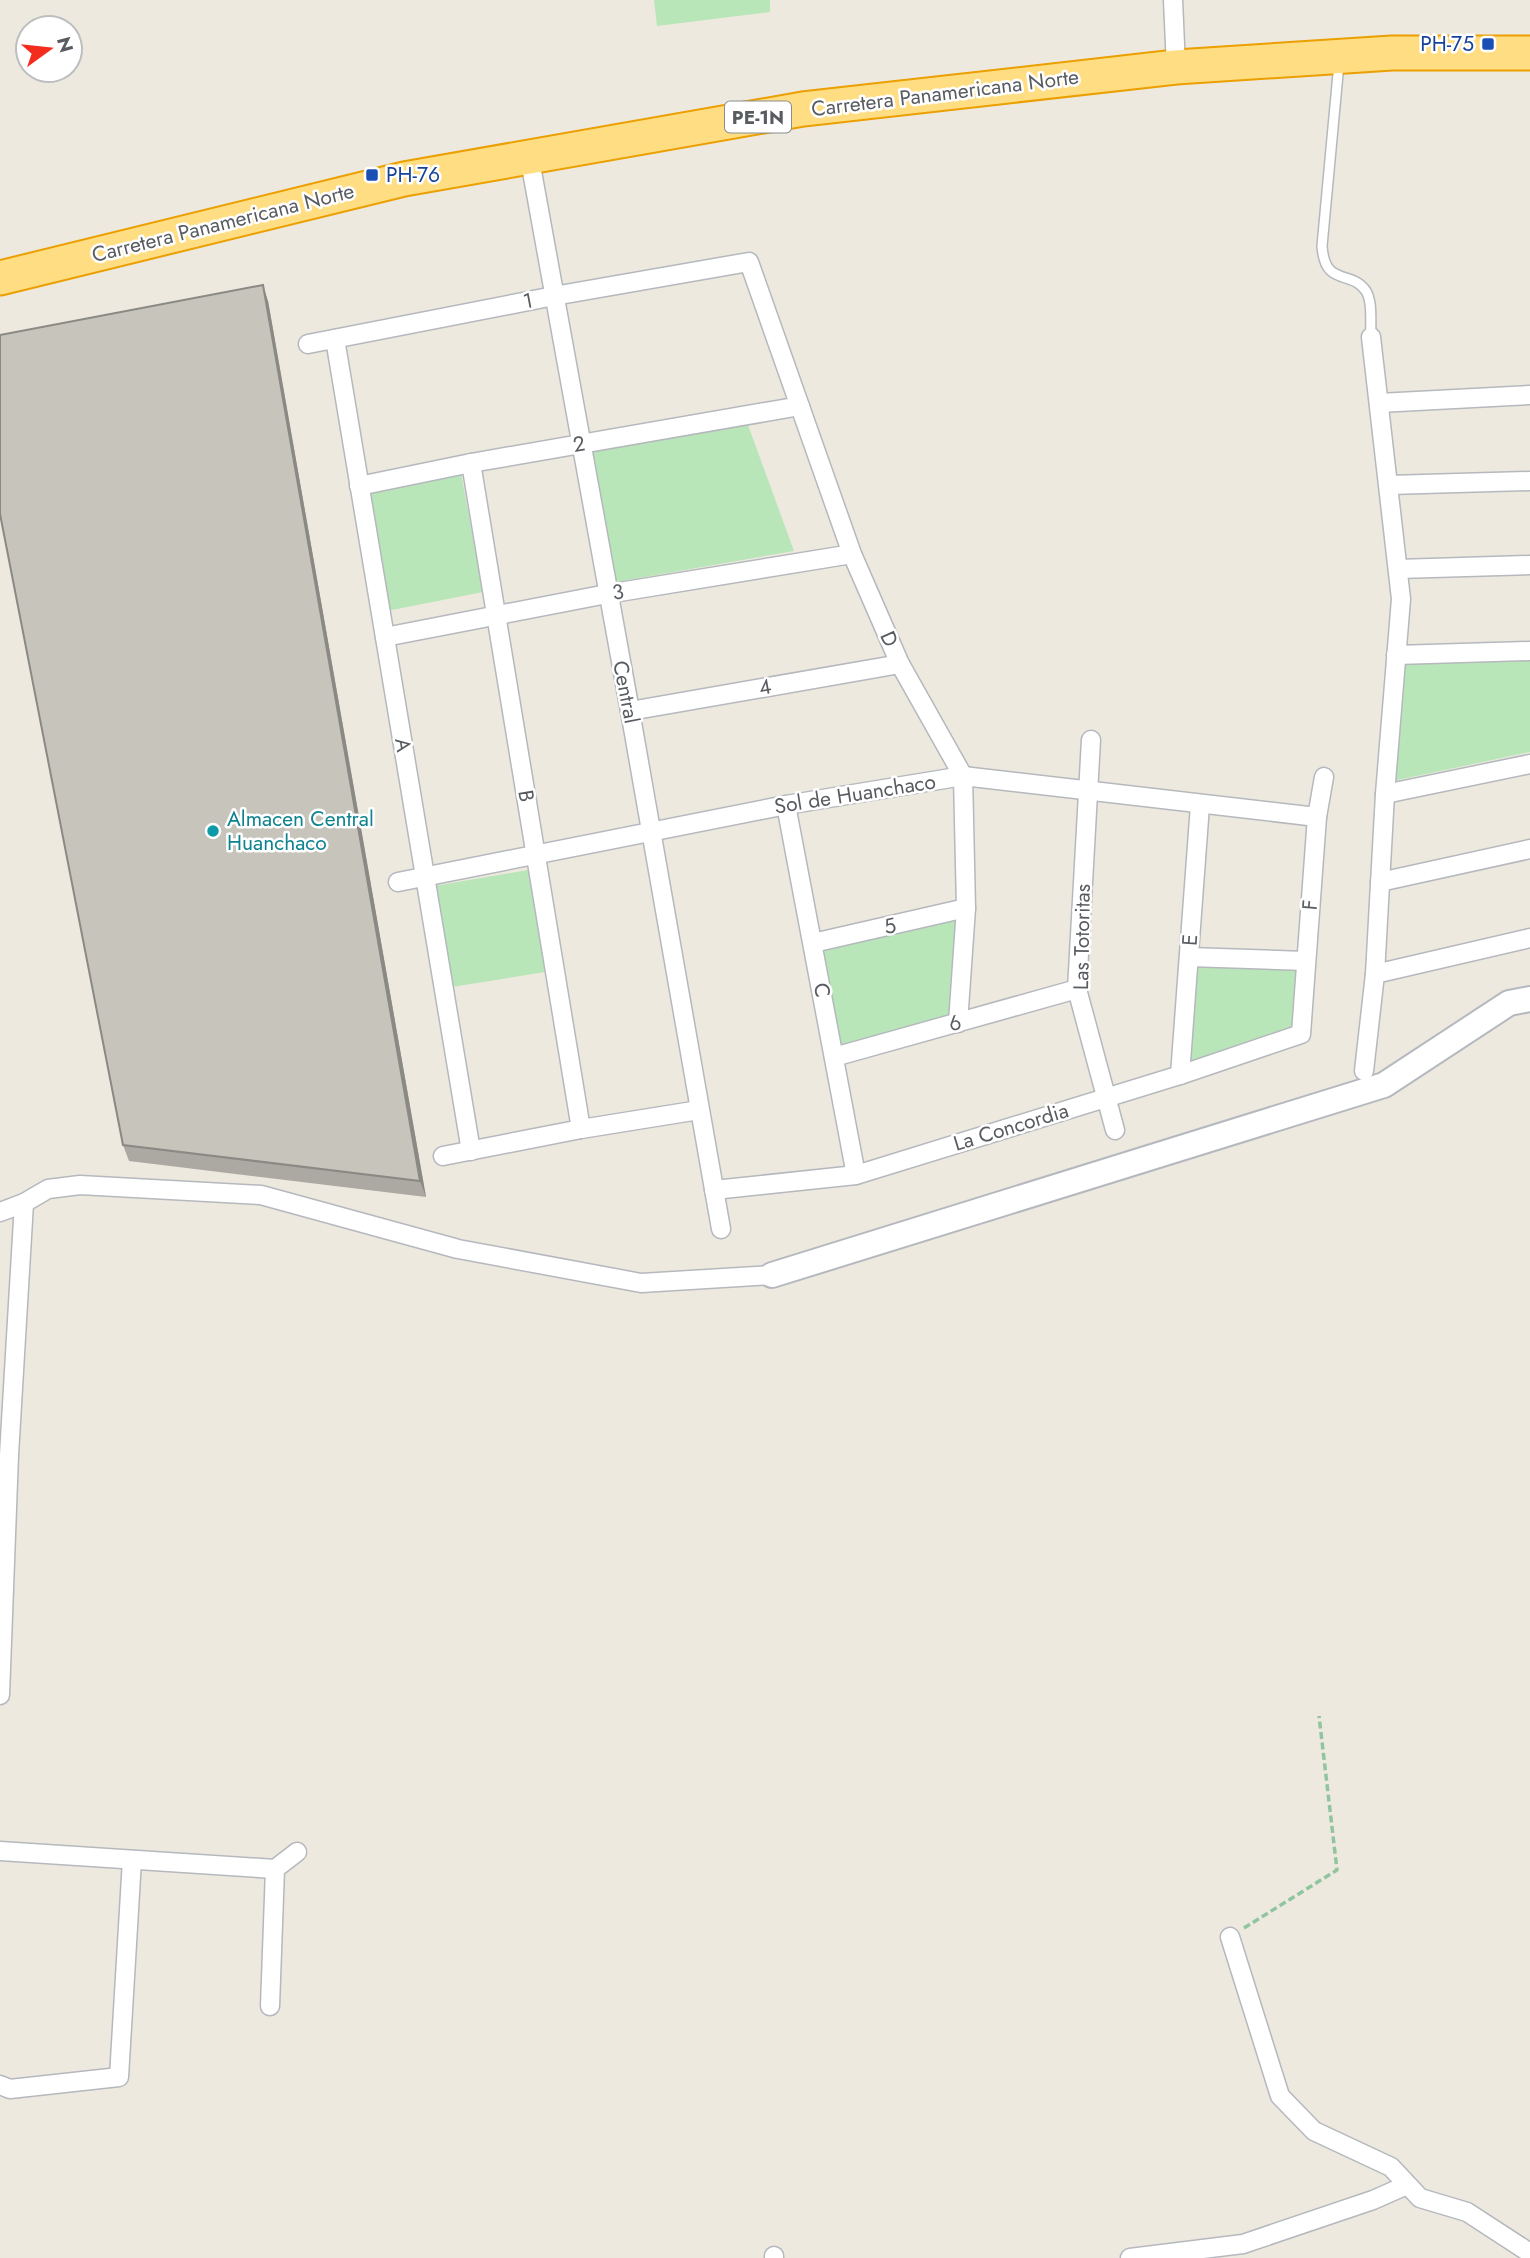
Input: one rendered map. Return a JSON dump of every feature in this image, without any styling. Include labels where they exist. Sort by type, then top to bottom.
[{"type":"highway","name":"Carretera Panamericana Norte","points":[[0,278],[404,179],[803,109],[1176,66],[1392,53],[1530,52]]},
{"type":"street","points":[[1173,0],[1176,66]]},
{"type":"street","name":"Central","points":[[529,155],[721,1229]]},
{"type":"street","name":"1","points":[[308,344],[554,296],[749,262]]},
{"type":"street","name":"D","points":[[749,262],[852,554],[900,664],[964,776],[966,908],[958,1023]]},
{"type":"street","points":[[1364,1071],[1374,974],[1401,599],[1371,337]]},
{"type":"street","name":"A","points":[[335,339],[471,1151]]},
{"type":"street","points":[[1379,403],[1530,395]]},
{"type":"street","name":"2","points":[[359,486],[471,463],[800,406]]},
{"type":"street","name":"B","points":[[471,463],[581,1129]]},
{"type":"street","points":[[1389,485],[1530,481]]},
{"type":"street","name":"3","points":[[385,637],[607,594],[852,554]]},
{"type":"street","points":[[1398,569],[1530,565]]},
{"type":"street","points":[[1396,655],[1530,651]]},
{"type":"street","name":"4","points":[[630,711],[900,664]]},
{"type":"street","name":"Las Totoritas","points":[[1091,740],[1077,989],[1115,1130]]},
{"type":"street","points":[[1385,794],[1530,764]]},
{"type":"street","name":"Sol de Huanchaco","points":[[398,881],[786,805],[964,776],[1317,817]]},
{"type":"street","name":"F","points":[[1301,1034],[1317,817],[1324,777]]},
{"type":"street","name":"C","points":[[786,805],[856,1175]]},
{"type":"street","name":"E","points":[[1180,1075],[1200,805]]},
{"type":"street","points":[[1380,882],[1530,849]]},
{"type":"street","name":"5","points":[[813,943],[966,908]]},
{"type":"street","points":[[1374,974],[1530,938]]},
{"type":"street","points":[[1189,957],[1305,961]]},
{"type":"street","name":"6","points":[[834,1058],[1077,989]]},
{"type":"street","points":[[0,1212],[24,1203],[48,1189],[80,1185],[261,1195],[458,1250],[641,1283],[772,1275],[1384,1085],[1509,1003],[1530,999]]},
{"type":"street","name":"La Concordia","points":[[714,1190],[856,1175],[1180,1075],[1301,1034]]},
{"type":"street","points":[[443,1156],[581,1129],[699,1110]]},
{"type":"street","points":[[0,1695],[4,1455],[24,1203]]},
{"type":"street","points":[[0,1851],[275,1869],[296,1852]]},
{"type":"street","points":[[0,2085],[10,2089],[119,2077],[132,1860]]},
{"type":"street","points":[[270,2006],[275,1869]]},
{"type":"street","points":[[1230,1937],[1280,2096],[1314,2131],[1391,2167],[1420,2198],[1467,2212],[1530,2253]]},
{"type":"street","points":[[1130,2258],[1248,2250],[1407,2185]]},
{"type":"lane","points":[[1340,56],[1322,256],[1335,275],[1359,285],[1367,293],[1371,337]]},
{"type":"path","points":[[1230,1937],[1337,1870],[1319,1716]]},
{"type":"green space","points":[[654,0],[770,0],[770,12],[657,26]]},
{"type":"green space","points":[[748,425],[794,551],[616,582],[592,452]]},
{"type":"green space","points":[[461,473],[483,592],[387,611],[364,488]]},
{"type":"green space","points":[[1530,661],[1530,752],[1393,781],[1404,664]]},
{"type":"green space","points":[[528,870],[545,972],[452,987],[434,886]]},
{"type":"green space","points":[[960,918],[951,1021],[838,1053],[819,949]]},
{"type":"green space","points":[[1193,963],[1297,968],[1291,1033],[1188,1069]]},
{"type":"building","name":"Almacen Central Huanchaco","points":[[263,285],[420,1181],[123,1145],[0,514],[0,335]]},
{"type":"place","name":"PH-75","points":[[1488,44]]},
{"type":"place","name":"PH-76","points":[[372,175]]},
{"type":"place","name":"Almacen Central Huanchaco","points":[[213,831]]}]
